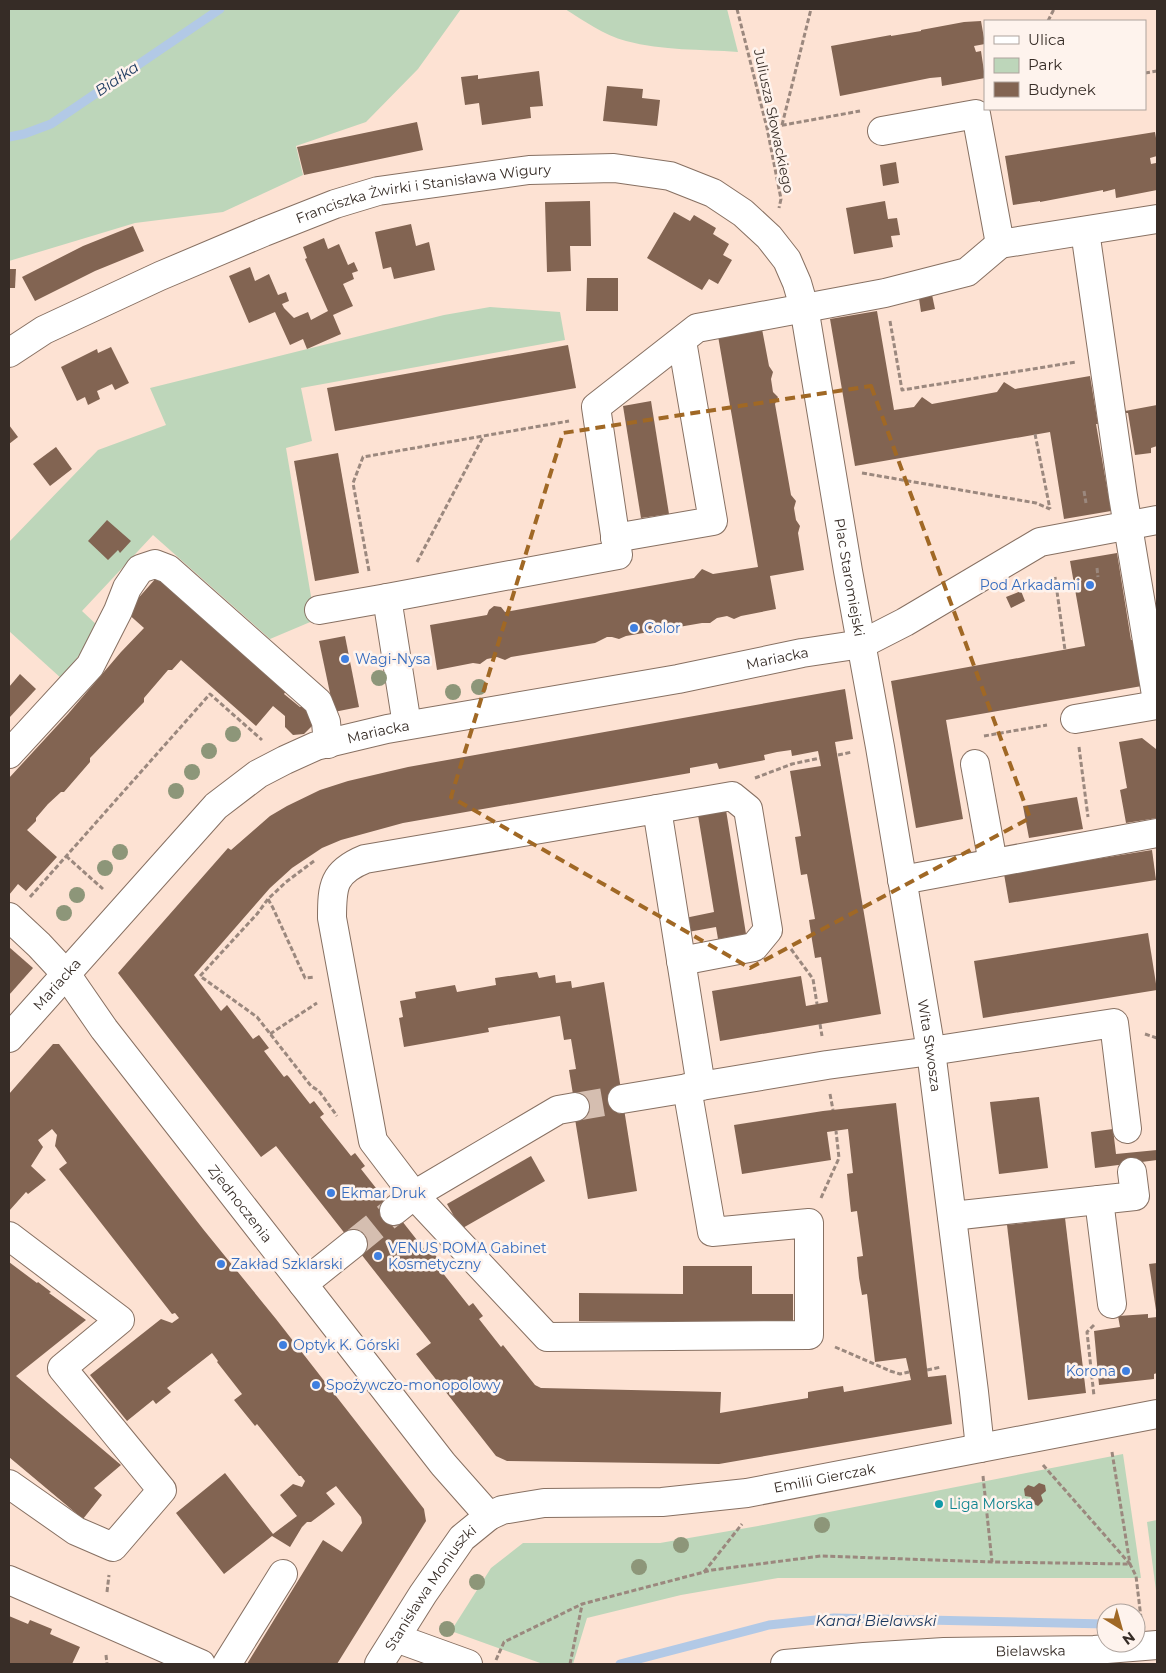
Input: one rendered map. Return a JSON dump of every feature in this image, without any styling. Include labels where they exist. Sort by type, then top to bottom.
[{"type":"street","points":[[882,130],[976,114],[1000,244]]},
{"type":"street","name":"Franciszka Żwirki i Stanisława Wigury","points":[[9,353],[44,330],[169,273],[334,204],[378,191],[528,170],[614,168],[670,176],[713,193],[743,212],[769,237],[787,260],[797,283],[804,307]]},
{"type":"street","points":[[319,610],[618,555],[596,407],[697,328],[885,293],[967,272],[1000,244],[1157,219]]},
{"type":"street","points":[[1085,231],[1128,524],[1157,701]]},
{"type":"street","name":"Plac Staromiejski","points":[[804,307],[862,644],[905,622],[1040,542],[1157,520]]},
{"type":"street","points":[[615,538],[713,521],[682,341]]},
{"type":"street","points":[[9,754],[90,666],[127,588],[140,569],[154,564],[168,569],[318,702],[326,722],[328,744]]},
{"type":"street","points":[[387,598],[408,725]]},
{"type":"street","name":"Mariacka","points":[[9,1038],[216,806],[258,774],[285,760],[316,746],[408,725],[678,679],[802,653],[862,644]]},
{"type":"street","name":"Wita Stwosza","points":[[862,644],[931,1051],[980,1448]]},
{"type":"street","points":[[1075,719],[1157,704]]},
{"type":"street","points":[[974,764],[993,863]]},
{"type":"street","points":[[657,809],[681,961],[712,1232],[809,1223],[809,1335],[547,1337],[404,1203],[373,1141],[332,918],[332,896],[338,877],[350,865],[365,859],[732,796],[748,809],[768,930],[754,947],[681,961]]},
{"type":"street","points":[[902,880],[1157,833]]},
{"type":"street","name":"Zjednoczenia","points":[[10,918],[66,974],[104,1029],[443,1464],[489,1516]]},
{"type":"street","points":[[622,1099],[827,1065],[1114,1023],[1127,1129]]},
{"type":"street","points":[[404,1203],[558,1110],[575,1107]]},
{"type":"street","points":[[952,1216],[1135,1196],[1132,1172]]},
{"type":"street","points":[[1099,1200],[1112,1304]]},
{"type":"street","points":[[9,1236],[120,1320],[62,1368],[162,1490],[113,1548],[76,1531],[9,1484]]},
{"type":"street","points":[[303,1284],[353,1244]]},
{"type":"street","name":"Emilii Gierczak","points":[[489,1516],[502,1510],[544,1503],[662,1502],[747,1493],[1157,1414]]},
{"type":"street","name":"Stanisława Moniuszki","points":[[379,1664],[423,1594],[462,1538],[489,1516]]},
{"type":"street","points":[[227,1664],[282,1574]]},
{"type":"street","points":[[9,1580],[201,1664]]},
{"type":"street","points":[[396,1638],[468,1664]]},
{"type":"street","name":"Bielawska","points":[[785,1664],[944,1652],[1094,1650],[1154,1645]]},
{"type":"path","name":"Juliusza Słowackiego","points":[[737,9],[768,128],[781,200],[769,237]]},
{"type":"path","points":[[782,125],[811,9]]},
{"type":"path","points":[[768,128],[875,108],[882,130]]},
{"type":"path","points":[[885,293],[902,390],[1103,357]]},
{"type":"path","points":[[387,598],[353,483],[363,458],[569,421],[596,407]]},
{"type":"path","points":[[831,468],[1036,503],[1050,509],[1035,434]]},
{"type":"path","points":[[387,598],[483,436]]},
{"type":"path","points":[[1084,491],[1086,503]]},
{"type":"path","points":[[1097,568],[1098,577]]},
{"type":"path","points":[[1055,577],[1065,650]]},
{"type":"path","points":[[10,918],[210,694],[285,760]]},
{"type":"path","points":[[974,764],[970,739],[1075,719],[1092,845]]},
{"type":"path","points":[[732,796],[743,782],[792,764],[820,758]]},
{"type":"path","points":[[338,877],[325,854],[286,882],[200,976],[257,1017],[311,1086],[319,1092],[360,1146],[373,1141]]},
{"type":"path","points":[[66,856],[124,908]]},
{"type":"path","points":[[268,900],[305,978],[344,983]]},
{"type":"path","points":[[768,930],[782,936],[813,979],[817,1004]]},
{"type":"path","points":[[270,1034],[344,983]]},
{"type":"path","points":[[809,1223],[839,1158],[836,1131]]},
{"type":"path","points":[[1095,1400],[1087,1332],[1112,1304]]},
{"type":"path","points":[[809,1335],[890,1371],[900,1374],[909,1372]]},
{"type":"path","points":[[980,1448],[992,1562]]},
{"type":"path","points":[[1112,1450],[1130,1564]]},
{"type":"path","points":[[1040,1463],[1130,1564],[1136,1576],[1142,1629],[1154,1645]]},
{"type":"path","points":[[704,1572],[747,1518]]},
{"type":"path","points":[[494,1664],[504,1642],[582,1604],[712,1570],[822,1556],[992,1562],[1130,1564]]},
{"type":"path","points":[[570,1664],[582,1604]]},
{"type":"highlighted area","points":[[871,386],[1030,818],[750,968],[451,797],[563,433]]},
{"type":"green space","points":[[9,9],[461,9],[418,69],[366,122],[296,146],[303,175],[223,212],[135,223],[9,261]]},
{"type":"green space","points":[[565,9],[727,9],[738,52],[668,48],[626,41],[602,31]]},
{"type":"green space","points":[[490,307],[560,312],[565,340],[301,388],[312,441],[286,448],[315,620],[270,639],[153,535],[82,611],[99,627],[62,679],[9,631],[9,542],[98,450],[166,425],[150,388],[444,315]]},
{"type":"green space","points":[[1123,1454],[1141,1578],[778,1578],[681,1595],[587,1618],[573,1664],[543,1664],[451,1631],[491,1568],[523,1543],[660,1543],[758,1526]]},
{"type":"green space","points":[[1157,1520],[1157,1598],[1147,1522]]},
{"type":"building","points":[[981,21],[984,44],[974,46],[976,52],[981,51],[984,78],[942,86],[941,77],[930,78],[840,96],[831,46],[964,22]]},
{"type":"building","points":[[539,71],[543,106],[530,107],[531,118],[482,125],[479,103],[465,105],[461,77],[478,75],[478,79]]},
{"type":"building","points":[[607,86],[643,89],[642,98],[660,100],[657,126],[603,121]]},
{"type":"building","points":[[417,122],[423,150],[304,175],[297,147]]},
{"type":"building","points":[[1155,132],[1157,156],[1150,158],[1151,164],[1156,163],[1157,190],[1116,198],[1115,189],[1103,192],[1103,190],[1013,205],[1005,156]]},
{"type":"building","points":[[896,162],[899,183],[883,186],[880,165]]},
{"type":"building","points":[[590,201],[591,246],[570,246],[571,271],[547,272],[545,202]]},
{"type":"building","points":[[885,201],[888,219],[897,218],[900,235],[891,236],[893,247],[854,254],[846,208]]},
{"type":"building","points":[[674,212],[690,221],[694,215],[716,228],[713,234],[729,244],[723,255],[732,260],[718,284],[709,279],[702,290],[647,258]]},
{"type":"building","points":[[411,224],[416,246],[429,242],[435,270],[394,279],[391,267],[383,269],[375,232]]},
{"type":"building","points":[[133,226],[144,251],[95,271],[35,301],[22,277],[83,246]]},
{"type":"building","points":[[324,238],[328,249],[339,244],[348,265],[354,262],[358,271],[352,273],[354,279],[343,284],[353,306],[333,315],[341,334],[307,349],[303,339],[290,345],[275,312],[249,323],[229,276],[250,267],[255,281],[269,274],[278,295],[286,292],[289,301],[282,304],[294,318],[308,312],[311,320],[328,311],[305,259],[307,258],[303,247]]},
{"type":"building","points":[[9,269],[16,269],[15,288],[9,288]]},
{"type":"building","points":[[587,278],[618,278],[618,311],[586,311]]},
{"type":"building","points":[[931,290],[935,309],[921,312],[918,292]]},
{"type":"building","points":[[877,311],[894,410],[914,407],[922,397],[932,404],[997,392],[1004,382],[1015,389],[1090,376],[1111,511],[1064,519],[1050,432],[855,466],[830,319]]},
{"type":"building","points":[[762,329],[769,366],[773,372],[771,379],[773,392],[778,397],[775,404],[791,495],[796,501],[794,508],[796,520],[800,526],[798,533],[804,570],[770,576],[776,609],[734,619],[727,616],[717,618],[710,623],[626,636],[619,639],[607,637],[595,643],[511,657],[505,660],[497,657],[487,659],[480,664],[473,663],[437,670],[430,625],[487,615],[494,606],[501,607],[505,612],[694,578],[702,569],[713,574],[758,567],[718,336]]},
{"type":"building","points":[[568,345],[576,388],[335,431],[327,388]]},
{"type":"building","points":[[111,347],[129,383],[115,390],[112,384],[97,391],[100,399],[88,405],[85,397],[77,401],[61,367],[97,349],[98,353]]},
{"type":"building","points":[[651,401],[669,514],[641,518],[623,406]]},
{"type":"building","points":[[1157,405],[1157,446],[1151,448],[1151,453],[1135,455],[1128,413],[1125,413],[1125,411]]},
{"type":"building","points":[[9,425],[18,437],[9,444]]},
{"type":"building","points":[[56,447],[72,469],[50,486],[33,464]]},
{"type":"building","points":[[338,453],[359,573],[315,581],[294,461]]},
{"type":"building","points":[[107,520],[131,541],[120,553],[118,550],[108,560],[88,541]]},
{"type":"building","points":[[1117,553],[1131,640],[1133,640],[1142,686],[946,720],[963,819],[916,828],[891,681],[1085,646],[1070,561]]},
{"type":"building","points":[[157,577],[286,691],[284,694],[311,714],[312,726],[304,734],[293,735],[285,727],[285,716],[273,706],[256,726],[181,660],[172,670],[168,670],[144,698],[144,702],[90,758],[90,762],[64,792],[61,792],[48,804],[27,830],[57,857],[26,891],[18,884],[9,895],[9,778],[144,628],[126,612]]},
{"type":"building","points":[[1021,591],[1025,601],[1011,608],[1006,597]]},
{"type":"building","points":[[345,636],[359,707],[334,712],[319,641]]},
{"type":"building","points":[[20,674],[36,689],[9,718],[9,687]]},
{"type":"building","points":[[845,689],[853,739],[835,742],[881,1014],[720,1041],[712,991],[801,976],[806,1006],[828,1002],[821,957],[815,958],[812,940],[809,920],[815,919],[807,874],[801,875],[795,837],[801,836],[790,771],[821,766],[818,751],[792,756],[791,750],[777,752],[764,755],[765,760],[719,769],[717,763],[690,768],[690,773],[403,823],[341,840],[322,848],[292,868],[270,888],[194,975],[221,1011],[227,1005],[253,1039],[259,1035],[269,1048],[264,1051],[284,1077],[287,1075],[289,1077],[310,1104],[314,1101],[324,1114],[320,1117],[351,1156],[355,1153],[365,1166],[361,1169],[428,1254],[432,1251],[442,1264],[438,1267],[469,1306],[473,1303],[483,1316],[479,1319],[501,1347],[503,1345],[535,1385],[541,1388],[721,1392],[720,1413],[808,1398],[808,1392],[825,1389],[843,1386],[844,1392],[911,1380],[906,1358],[875,1362],[867,1294],[862,1295],[859,1278],[857,1257],[863,1256],[857,1211],[851,1212],[847,1174],[853,1173],[848,1129],[827,1132],[831,1160],[742,1174],[734,1125],[823,1111],[896,1103],[928,1377],[946,1375],[952,1424],[719,1464],[507,1461],[496,1456],[416,1354],[431,1343],[276,1146],[261,1157],[118,973],[228,848],[231,850],[270,816],[320,790],[348,781],[408,767]]},
{"type":"building","points":[[1142,738],[1156,749],[1157,818],[1126,823],[1120,790],[1127,788],[1119,742]]},
{"type":"building","points":[[1077,797],[1083,829],[1029,838],[1023,806]]},
{"type":"building","points":[[726,810],[746,934],[718,939],[716,927],[688,932],[685,918],[714,912],[698,815]]},
{"type":"building","points":[[1152,850],[1156,880],[1009,903],[1004,874]]},
{"type":"building","points":[[1148,933],[1157,990],[983,1018],[974,961]]},
{"type":"building","points":[[9,947],[33,968],[9,995]]},
{"type":"building","points":[[537,972],[539,978],[555,975],[556,983],[571,981],[572,988],[604,982],[637,1191],[588,1199],[569,1070],[576,1069],[571,1039],[564,1040],[560,1016],[488,1028],[489,1032],[404,1047],[399,1018],[403,1017],[400,1001],[416,998],[415,992],[455,985],[457,992],[496,985],[495,978]]},
{"type":"building","points":[[53,1044],[59,1044],[424,1509],[426,1521],[337,1664],[247,1664],[323,1540],[342,1552],[362,1523],[361,1517],[336,1486],[326,1493],[335,1504],[311,1522],[307,1522],[290,1547],[272,1536],[224,1574],[176,1513],[225,1473],[273,1534],[297,1516],[280,1495],[293,1484],[302,1487],[305,1481],[234,1400],[242,1394],[212,1353],[167,1388],[171,1392],[156,1404],[153,1400],[127,1421],[90,1375],[161,1319],[172,1323],[179,1318],[175,1313],[172,1314],[59,1169],[67,1163],[55,1146],[57,1135],[52,1129],[38,1140],[43,1147],[31,1166],[46,1180],[28,1194],[26,1192],[9,1211],[9,1094]]},
{"type":"building","points":[[1039,1097],[1048,1168],[999,1174],[990,1102]]},
{"type":"building","points":[[1113,1129],[1116,1154],[1157,1150],[1157,1160],[1095,1168],[1091,1132]]},
{"type":"building","points":[[531,1156],[545,1181],[461,1229],[447,1204]]},
{"type":"building","points":[[1065,1218],[1086,1393],[1028,1400],[1007,1225]]},
{"type":"building","points":[[9,1262],[86,1320],[16,1376],[121,1465],[94,1488],[102,1495],[83,1519],[9,1457]]},
{"type":"building","points":[[1157,1263],[1157,1310],[1156,1310],[1149,1264]]},
{"type":"building","points":[[683,1266],[752,1266],[752,1294],[793,1294],[793,1322],[579,1321],[579,1293],[683,1294]]},
{"type":"building","points":[[1148,1314],[1148,1318],[1157,1317],[1157,1373],[1154,1374],[1154,1379],[1099,1385],[1094,1331],[1120,1327],[1118,1316]]},
{"type":"building","points":[[1039,1483],[1045,1485],[1046,1491],[1041,1495],[1043,1501],[1038,1506],[1032,1503],[1031,1497],[1025,1496],[1024,1489],[1028,1485],[1034,1487]]},
{"type":"building","points":[[9,1616],[28,1624],[30,1620],[52,1629],[50,1634],[80,1647],[72,1664],[9,1664]]},
{"type":"waterway","name":"Białka","points":[[9,137],[24,134],[51,124],[220,9]]},
{"type":"waterway","name":"Kanał Bielawski","points":[[620,1664],[769,1625],[834,1618],[1096,1624]]},
{"type":"tunnel","points":[[575,1107],[622,1099]]},
{"type":"tunnel","points":[[353,1244],[394,1211]]},
{"type":"place","name":"Pod Arkadami","points":[[1090,585]]},
{"type":"place","name":"Color","points":[[634,628]]},
{"type":"place","name":"Wagi-Nysa","points":[[345,659]]},
{"type":"place","name":"Ekmar Druk","points":[[331,1193]]},
{"type":"place","name":"VENUS ROMA Gabinet Kosmetyczny","points":[[378,1256]]},
{"type":"place","name":"Zakład Szklarski","points":[[221,1264]]},
{"type":"place","name":"Optyk K. Górski","points":[[283,1345]]},
{"type":"place","name":"Korona","points":[[1126,1371]]},
{"type":"place","name":"Spożywczo-monopolowy","points":[[316,1385]]},
{"type":"place","name":"Liga Morska","points":[[939,1504]]}]
